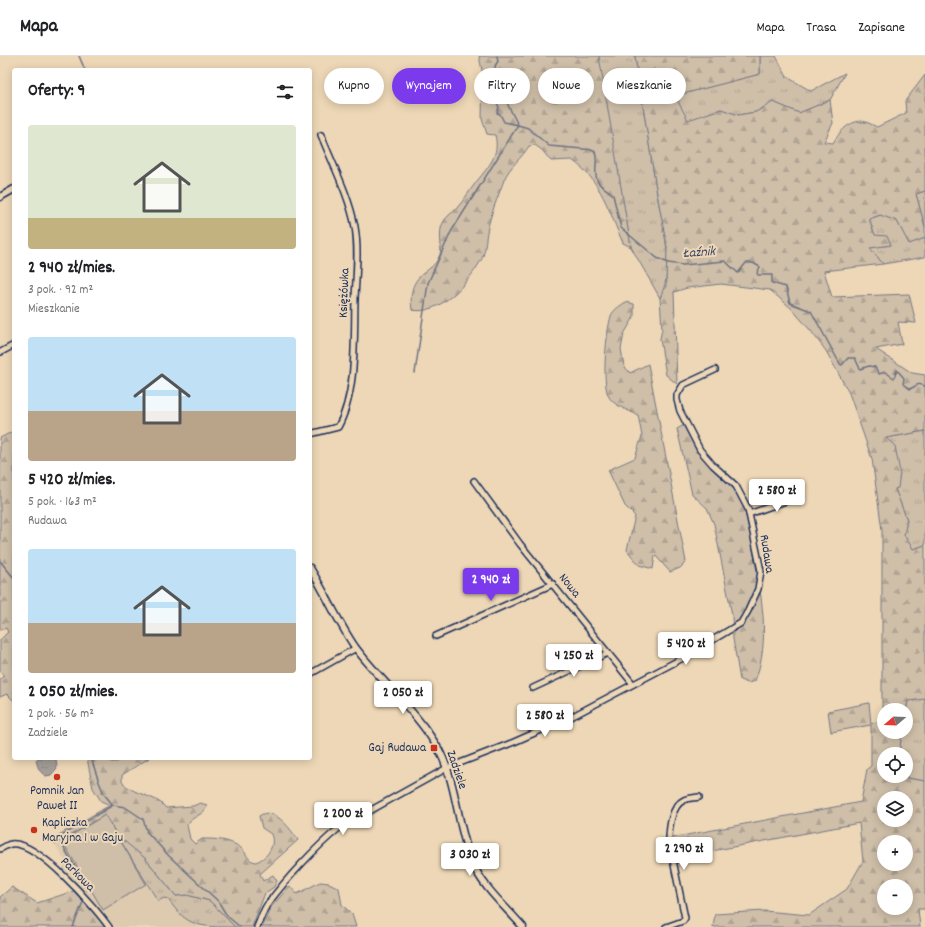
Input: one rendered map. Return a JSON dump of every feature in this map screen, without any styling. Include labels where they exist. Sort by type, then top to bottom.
[{"type":"street","name":"Księżówka","points":[[312,434],[338,427],[344,415],[354,357],[357,254],[355,227],[347,201],[321,136]]},
{"type":"street","points":[[0,197],[12,190]]},
{"type":"street","points":[[1,352],[12,346]]},
{"type":"street","name":"Rudawa","points":[[257,927],[266,906],[339,828],[447,768],[548,728],[682,659],[741,623],[758,589],[761,571],[749,514],[736,486],[713,466],[700,450],[677,404],[677,395],[683,385],[715,370]]},
{"type":"street","name":"Nowa","points":[[474,481],[553,584],[633,684]]},
{"type":"street","points":[[749,514],[800,496]]},
{"type":"street","name":"Zadziele","points":[[312,571],[356,648],[423,726],[440,751],[447,768],[468,852],[475,869],[490,890],[523,927]]},
{"type":"street","points":[[436,636],[553,584]]},
{"type":"street","points":[[312,673],[356,648]]},
{"type":"street","points":[[533,688],[608,653]]},
{"type":"street","points":[[666,927],[683,921],[685,918],[669,841],[671,821],[678,804],[684,800],[699,797]]},
{"type":"street","name":"Parkowa","points":[[0,849],[11,844],[20,846],[46,860],[67,877],[109,927]]},
{"type":"shaded area","points":[[105,815],[124,840],[187,895],[210,901],[235,927],[115,927],[62,868],[66,862],[55,844]]},
{"type":"green space","points":[[479,56],[599,56],[602,74],[602,104],[607,104],[631,247],[623,243],[598,187],[582,168],[572,160],[551,161],[542,150],[535,145],[529,146],[506,175],[490,219],[482,259],[475,270],[452,296],[442,303],[422,311],[412,310],[411,299],[414,284],[420,276],[435,263],[440,254],[441,230],[444,221],[462,202],[489,165],[495,154],[495,135],[487,134],[482,119],[482,104],[530,104],[530,68],[482,68]]},
{"type":"green space","points":[[598,56],[635,56],[637,68],[602,68],[602,79]]},
{"type":"green space","points":[[635,56],[760,56],[760,74],[686,93],[686,68],[637,68]]},
{"type":"green space","points":[[760,56],[776,56],[787,77],[811,91],[845,73],[830,100],[799,113],[773,102],[756,112],[738,115],[721,109],[688,121],[678,104],[686,104],[686,93],[760,74]]},
{"type":"green space","points":[[925,75],[925,191],[916,194],[925,227],[925,238],[909,244],[897,221],[880,215],[869,219],[875,235],[887,236],[891,245],[870,248],[883,264],[824,271],[832,297],[909,294],[916,323],[898,322],[902,344],[876,349],[912,373],[925,375],[925,431],[886,438],[895,446],[900,472],[898,488],[895,489],[907,520],[904,535],[913,549],[925,545],[925,699],[908,701],[908,703],[882,703],[882,530],[872,459],[849,393],[826,351],[791,308],[770,290],[721,284],[687,288],[674,292],[677,384],[666,375],[660,339],[662,329],[660,298],[666,286],[667,247],[643,104],[679,104],[688,120],[721,109],[738,115],[756,112],[773,102],[799,113],[830,100],[833,123],[824,142],[833,143],[841,132],[852,123],[863,121],[877,127],[906,113],[905,101]]},
{"type":"green space","points":[[606,104],[643,104],[657,196],[666,241],[667,270],[665,284],[660,298],[631,247]]},
{"type":"green space","points":[[925,191],[925,227],[916,194]]},
{"type":"green space","points":[[881,215],[897,221],[909,243],[925,238],[925,257],[883,264],[870,248],[891,245],[875,236],[869,219]]},
{"type":"green space","points":[[626,302],[634,304],[634,317],[624,334],[621,349],[624,366],[630,373],[648,364],[686,562],[680,568],[670,572],[655,555],[653,569],[639,565],[627,550],[635,516],[625,506],[608,470],[635,458],[642,436],[638,415],[613,402],[608,395],[606,388],[605,356],[609,324],[613,312]]},
{"type":"green space","points":[[684,425],[699,452],[725,478],[738,495],[748,524],[762,602],[764,634],[760,665],[755,681],[748,683],[740,680],[733,639],[732,615],[714,524],[707,508],[692,494],[677,429]]},
{"type":"green space","points":[[925,431],[925,545],[913,549],[904,535],[907,520],[895,489],[886,438]]},
{"type":"green space","points":[[12,432],[12,699],[7,694],[0,697],[0,679],[4,676],[0,671],[0,640],[8,632],[6,628],[0,630],[0,438]]},
{"type":"green space","points":[[925,699],[925,781],[913,779],[913,747],[900,747],[901,739],[913,739],[913,703],[908,703],[908,701]]},
{"type":"green space","points":[[869,703],[871,724],[877,721],[877,739],[901,739],[900,747],[877,747],[877,783],[913,783],[913,779],[925,781],[925,909],[918,909],[920,927],[713,927],[715,914],[764,911],[809,915],[847,889],[863,861],[859,823],[675,858],[671,838],[861,802],[867,769],[871,766],[871,725],[831,732],[828,711]]},
{"type":"green space","points":[[87,760],[109,760],[111,762],[122,760],[146,760],[122,775],[122,782],[132,790],[156,800],[166,808],[193,806],[200,803],[207,805],[204,811],[192,819],[187,825],[190,839],[195,844],[202,839],[227,841],[241,848],[251,860],[256,862],[267,855],[270,851],[272,843],[271,834],[262,828],[259,816],[265,813],[276,816],[282,820],[298,840],[260,874],[263,881],[273,875],[277,881],[274,887],[265,893],[252,927],[235,927],[210,901],[187,895],[176,896],[145,858],[124,841],[120,840],[105,815],[55,844],[52,839],[110,805],[101,801],[93,788]]},
{"type":"green space","points":[[105,815],[146,884],[103,910],[62,841]]},
{"type":"green space","points":[[120,840],[124,840],[145,858],[176,896],[187,895],[210,901],[235,927],[212,927],[195,924],[181,915],[168,899],[164,898],[158,901]]},
{"type":"green space","points":[[320,882],[329,883],[339,888],[342,905],[352,914],[356,927],[262,927],[271,907],[290,886],[297,894]]},
{"type":"green space","points":[[12,887],[37,903],[74,891],[106,927],[0,927],[0,897]]},
{"type":"water","points":[[36,760],[56,760],[57,768],[51,775],[46,776],[38,768]]},
{"type":"waterway","points":[[79,56],[84,68]]},
{"type":"waterway","name":"Łaźnik","points":[[497,56],[498,61],[495,66],[499,97],[505,99],[518,125],[528,128],[549,146],[594,150],[596,154],[596,178],[599,184],[613,195],[621,228],[657,258],[668,263],[683,265],[725,261],[738,273],[746,263],[753,263],[760,267],[757,273],[758,275],[772,275],[772,283],[786,287],[790,303],[811,311],[840,364],[842,365],[848,358],[855,358],[860,369],[869,366],[875,367],[879,374],[885,372],[894,378],[897,370],[904,378],[903,384],[910,389],[919,384],[925,386]]},
{"type":"waterway","points":[[415,373],[428,283],[451,232],[518,125],[504,122],[500,114],[497,113],[499,107],[498,104]]},
{"type":"waterway","points":[[0,561],[12,576]]},
{"type":"waterway","points":[[92,760],[104,794],[113,805],[125,807],[143,819],[147,832],[169,856],[218,901],[227,916],[240,927]]},
{"type":"waterway","points":[[87,890],[86,885],[58,838],[113,805]]},
{"type":"waterway","points":[[73,927],[83,902]]},
{"type":"place","name":"Gaj Rudawa","points":[[434,748]]},
{"type":"place","name":"Pomnik Jan Paweł II","points":[[57,777]]},
{"type":"place","name":"Kapliczka Maryjna 1 w Gaju","points":[[34,830]]}]
